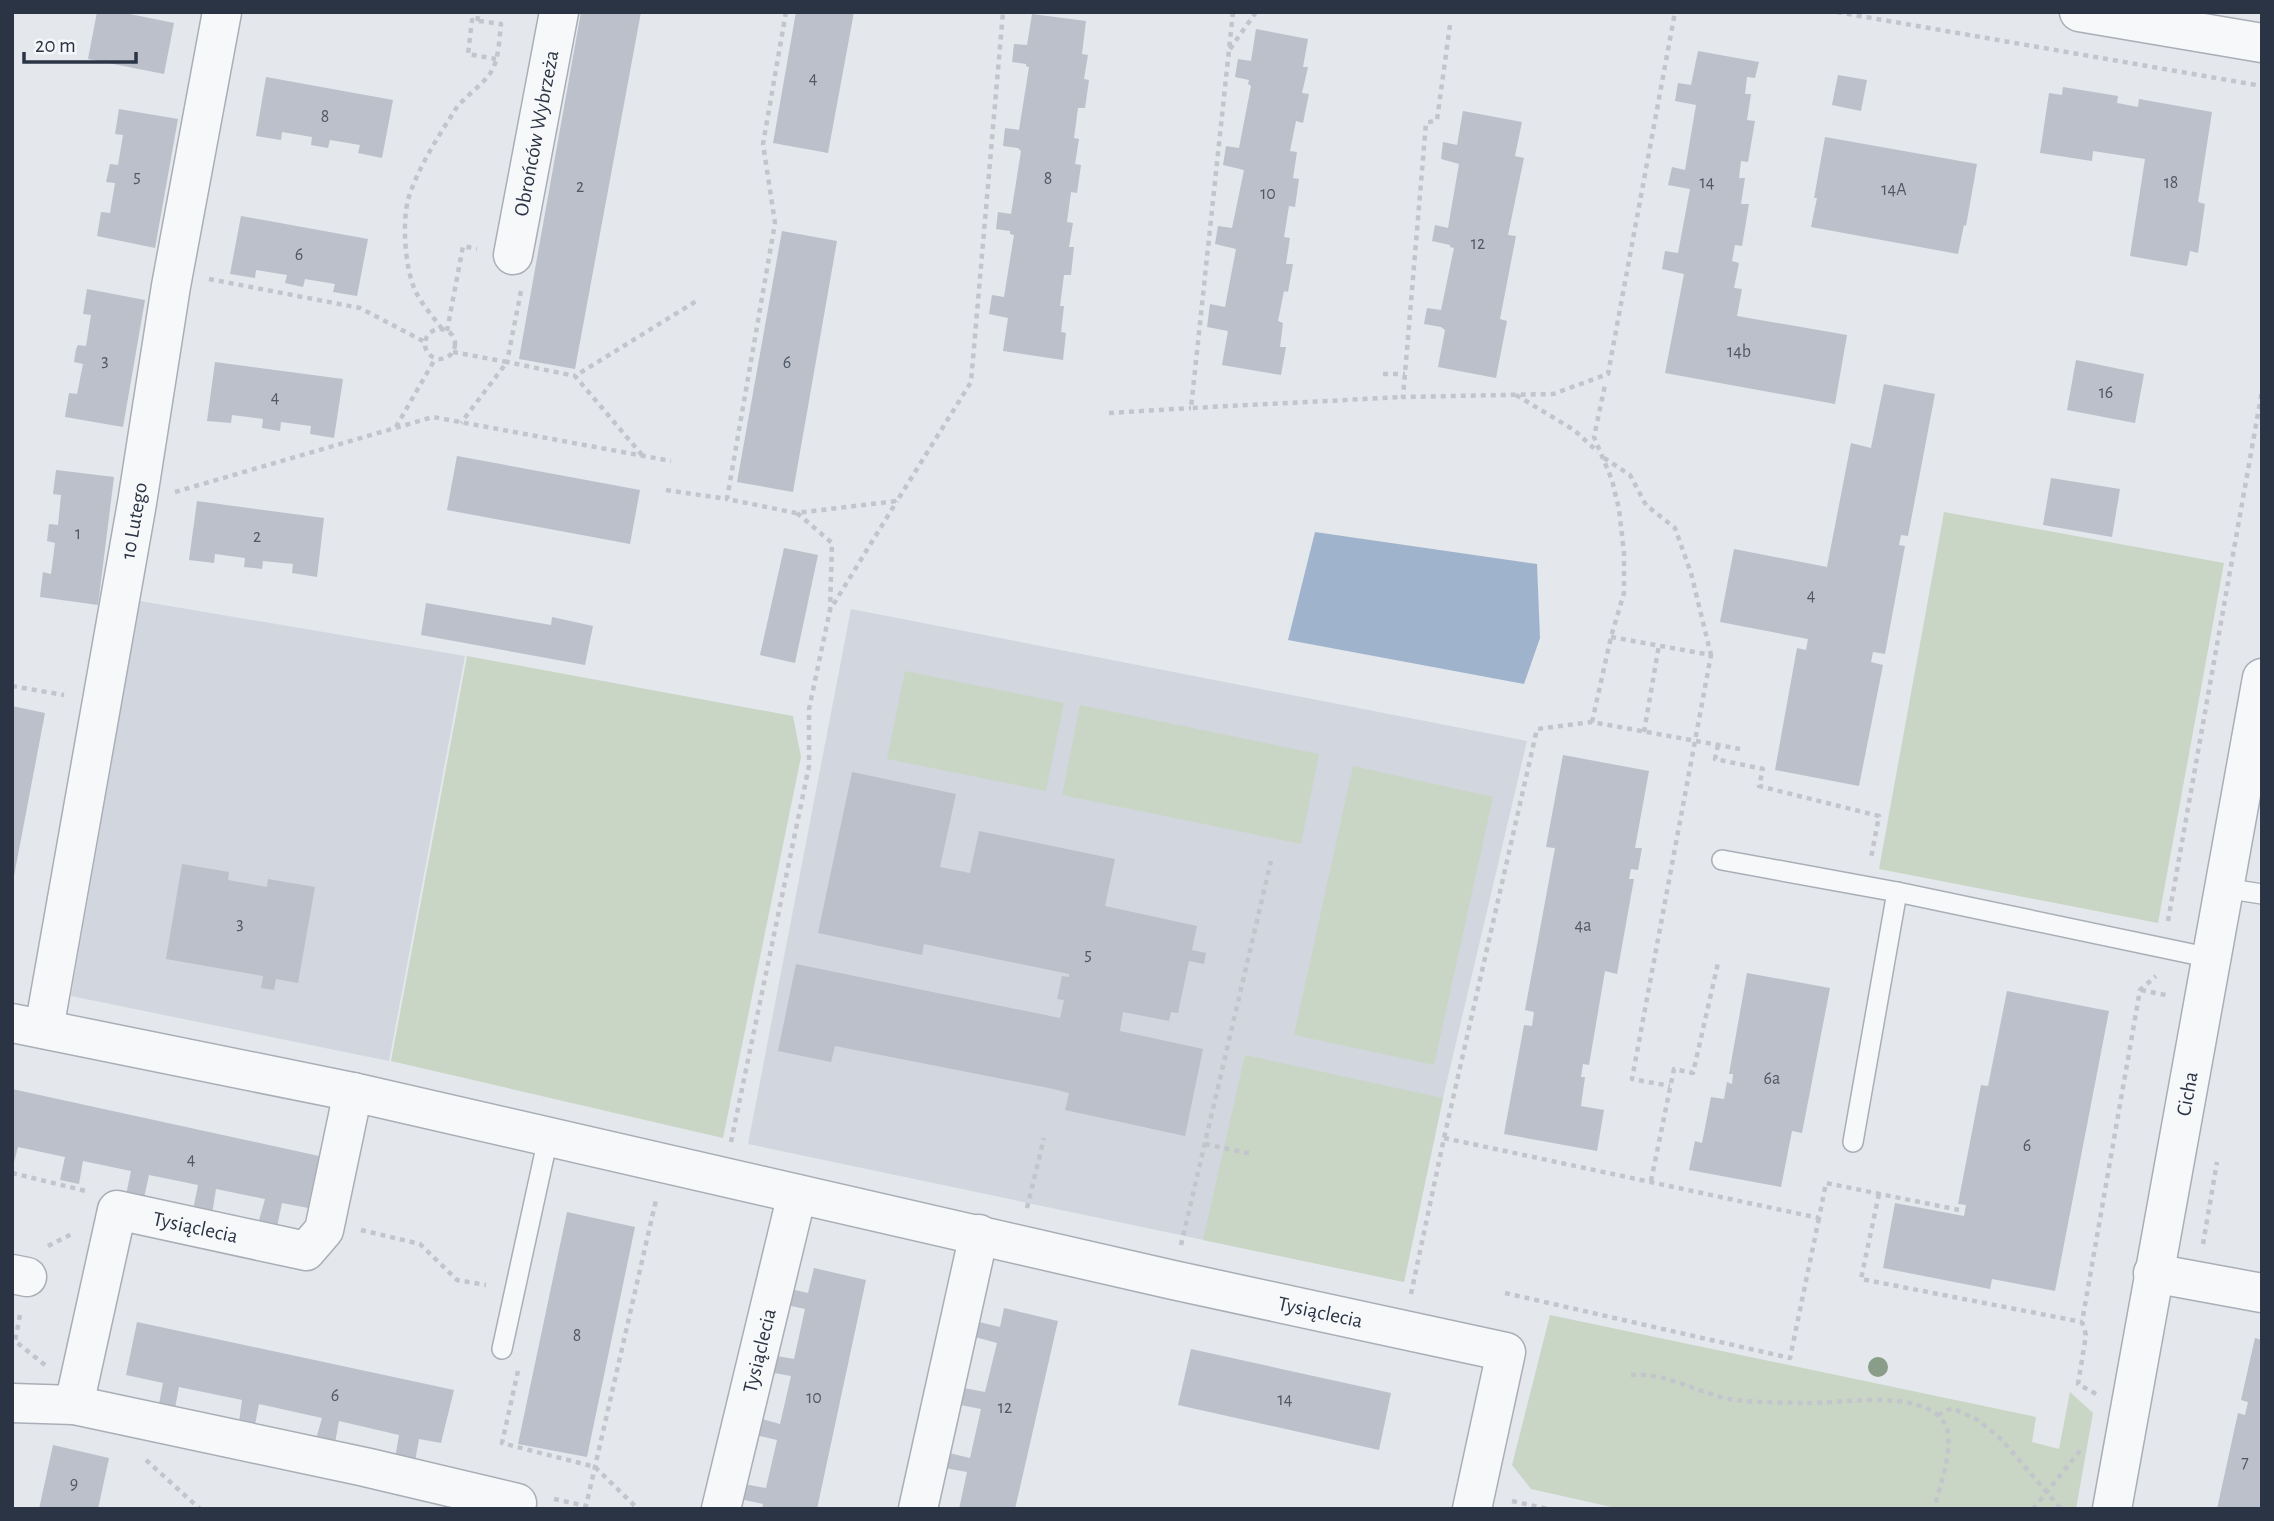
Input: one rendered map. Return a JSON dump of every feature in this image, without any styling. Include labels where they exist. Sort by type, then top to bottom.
[{"type":"street","name":"10 Lutego","points":[[28,1026],[137,503],[171,286],[222,12]]},
{"type":"street","name":"Obrońców Wybrzeża","points":[[513,255],[559,12]]},
{"type":"street","points":[[2079,12],[2262,43]]},
{"type":"street","name":"Cicha","points":[[2112,1509],[2262,678]]},
{"type":"street","name":"Tysiąclecia","points":[[28,1026],[353,1092],[1173,1280],[1506,1352],[1472,1509]]},
{"type":"street","name":"Tysiąclecia","points":[[117,1210],[306,1251],[324,1230],[353,1092]]},
{"type":"street","name":"Tysiąclecia","points":[[721,1509],[797,1194]]},
{"type":"street","points":[[77,1392],[117,1210]]},
{"type":"street","points":[[918,1509],[979,1234]]},
{"type":"street","points":[[2153,1273],[2262,1293]]},
{"type":"street","points":[[14,1410],[77,1392],[127,1417],[365,1467],[517,1503]]},
{"type":"lane","points":[[1722,860],[1896,892],[2211,958]]},
{"type":"lane","points":[[2224,888],[2262,894]]},
{"type":"lane","points":[[1853,1142],[1896,892]]},
{"type":"lane","points":[[502,1349],[548,1138]]},
{"type":"path","points":[[477,21],[478,12]]},
{"type":"path","points":[[727,499],[775,223],[763,144],[786,12]]},
{"type":"path","points":[[830,610],[971,382],[1003,12]]},
{"type":"path","points":[[1191,408],[1233,12]]},
{"type":"path","points":[[1229,51],[1256,12]]},
{"type":"path","points":[[1109,413],[1403,397],[1553,394],[1608,374],[1675,12]]},
{"type":"path","points":[[1837,12],[2262,86]]},
{"type":"path","points":[[445,330],[429,333],[425,342],[426,350],[435,359],[447,358],[453,352],[454,338],[422,303],[411,277],[407,253],[408,201],[415,181],[442,131],[461,102],[489,75],[496,59],[501,24],[472,20],[468,54],[496,59]]},
{"type":"path","points":[[1403,397],[1426,123],[1437,120],[1450,25]]},
{"type":"path","points":[[445,330],[463,246],[513,255]]},
{"type":"path","points":[[171,286],[206,279],[360,308],[425,342]]},
{"type":"path","points":[[575,376],[698,300]]},
{"type":"path","points":[[453,352],[575,376],[642,456]]},
{"type":"path","points":[[395,428],[435,359]]},
{"type":"path","points":[[461,423],[507,362]]},
{"type":"path","points":[[1383,374],[1405,374]]},
{"type":"path","points":[[1592,722],[1611,636],[1624,593],[1624,554],[1619,509],[1612,480],[1594,437],[1605,385]]},
{"type":"path","points":[[2099,1400],[2095,1393],[2078,1384],[2086,1335],[2082,1322],[2140,990],[2159,973],[2262,391]]},
{"type":"path","points":[[1515,395],[1574,429],[1610,463],[1630,475],[1646,505],[1675,528],[1691,573],[1711,655],[1632,1079],[1670,1086]]},
{"type":"path","points":[[137,503],[432,417],[671,461]]},
{"type":"path","points":[[666,489],[796,513],[897,501]]},
{"type":"path","points":[[730,1149],[809,765],[809,709],[830,610],[832,543],[796,513]]},
{"type":"path","points":[[1611,636],[1711,655]]},
{"type":"path","points":[[1644,732],[1659,645]]},
{"type":"path","points":[[12,686],[65,695],[68,683]]},
{"type":"path","points":[[1410,1298],[1537,729],[1592,722],[1740,749]]},
{"type":"path","points":[[1718,745],[1715,759],[1763,769],[1759,786],[1879,816],[1866,887]]},
{"type":"path","points":[[1173,1280],[1271,861]]},
{"type":"path","points":[[1651,1181],[1674,1069],[1693,1073],[1718,964]]},
{"type":"path","points":[[1020,1243],[1044,1138]]},
{"type":"path","points":[[1444,1138],[1819,1218]]},
{"type":"path","points":[[1205,1144],[1252,1154]]},
{"type":"path","points":[[517,1503],[520,1491],[586,1506],[664,1164]]},
{"type":"path","points":[[12,1173],[115,1197],[117,1210],[37,1252],[19,1276],[15,1341],[77,1392]]},
{"type":"path","points":[[1505,1293],[1790,1358],[1826,1183],[1959,1210]]},
{"type":"path","points":[[1878,1194],[1861,1279],[2082,1322]]},
{"type":"path","points":[[326,1221],[419,1244],[457,1280],[515,1291]]},
{"type":"path","points":[[519,1370],[502,1443],[595,1467],[638,1509]]},
{"type":"path","points":[[1631,1375],[1644,1374],[1663,1378],[1729,1399],[1808,1403],[1905,1402],[1925,1408],[1938,1415],[1948,1429],[1950,1441],[1934,1509]]},
{"type":"path","points":[[1938,1415],[1952,1408],[1978,1420],[2002,1440],[2061,1509]]},
{"type":"path","points":[[127,1417],[124,1435],[130,1445],[200,1509]]},
{"type":"path","points":[[2033,1509],[2090,1438]]},
{"type":"shaded area","points":[[140,601],[465,656],[389,1061],[71,996]]},
{"type":"shaded area","points":[[851,609],[1527,741],[1443,1098],[1404,1282],[748,1144]]},
{"type":"green space","points":[[1944,512],[2224,563],[2158,923],[1879,869]]},
{"type":"green space","points":[[467,656],[793,716],[801,757],[723,1138],[391,1061]]},
{"type":"green space","points":[[905,671],[1064,703],[1046,791],[887,759]]},
{"type":"green space","points":[[1080,705],[1319,754],[1301,844],[1062,795]]},
{"type":"green space","points":[[1353,766],[1493,797],[1434,1065],[1294,1035]]},
{"type":"green space","points":[[1245,1055],[1443,1098],[1404,1282],[1203,1240]]},
{"type":"green space","points":[[1550,1315],[2036,1417],[2032,1442],[2059,1449],[2070,1392],[2093,1413],[2076,1509],[1620,1509],[1531,1489],[1512,1465]]},
{"type":"water","points":[[1315,532],[1537,564],[1540,638],[1524,684],[1288,640]]},
{"type":"building","points":[[97,12],[120,12],[174,23],[164,74],[88,59]]},
{"type":"building","points":[[581,12],[641,12],[575,369],[519,359]]},
{"type":"building","points":[[796,12],[854,12],[828,153],[773,143]]},
{"type":"building","points":[[1032,14],[1086,21],[1082,54],[1088,55],[1084,79],[1089,80],[1085,108],[1078,108],[1074,138],[1079,139],[1075,164],[1081,165],[1077,193],[1071,192],[1067,222],[1073,223],[1069,247],[1074,247],[1071,275],[1064,275],[1060,306],[1064,306],[1061,332],[1066,333],[1063,360],[1003,351],[1008,318],[989,314],[992,295],[1004,297],[1014,235],[1010,234],[1010,231],[996,229],[998,212],[1011,214],[1021,151],[1003,146],[1005,128],[1019,130],[1029,67],[1012,62],[1014,44],[1027,45]]},
{"type":"building","points":[[1256,29],[1308,39],[1303,67],[1308,67],[1302,93],[1309,94],[1303,123],[1296,121],[1290,151],[1297,152],[1293,178],[1299,179],[1295,207],[1289,206],[1284,237],[1290,238],[1286,264],[1293,264],[1288,292],[1284,291],[1278,321],[1283,323],[1280,347],[1286,347],[1281,375],[1222,365],[1228,331],[1207,327],[1210,304],[1225,307],[1236,249],[1215,244],[1218,226],[1232,228],[1244,170],[1223,165],[1226,146],[1239,148],[1251,86],[1248,84],[1249,80],[1235,77],[1238,59],[1251,61]]},
{"type":"building","points":[[1698,51],[1759,62],[1755,78],[1747,77],[1745,94],[1751,94],[1747,120],[1755,121],[1748,162],[1741,161],[1739,178],[1745,178],[1741,204],[1749,204],[1742,246],[1735,245],[1732,261],[1739,263],[1734,288],[1742,289],[1737,316],[1847,335],[1835,404],[1665,373],[1684,274],[1662,269],[1665,251],[1678,253],[1690,189],[1668,185],[1672,167],[1685,170],[1696,105],[1675,101],[1678,83],[1691,85]]},
{"type":"building","points":[[1838,75],[1867,80],[1861,111],[1832,105]]},
{"type":"building","points":[[266,77],[393,100],[382,158],[358,153],[360,145],[330,140],[328,148],[311,145],[312,137],[282,132],[281,140],[256,136]]},
{"type":"building","points":[[2063,87],[2118,96],[2117,103],[2138,107],[2139,99],[2212,112],[2198,202],[2205,204],[2198,253],[2190,251],[2187,266],[2130,256],[2145,159],[2093,151],[2092,161],[2040,153],[2049,93],[2062,95]]},
{"type":"building","points":[[119,109],[178,119],[155,248],[97,236],[101,212],[110,213],[115,183],[106,182],[110,164],[118,165],[123,135],[115,134]]},
{"type":"building","points":[[1463,111],[1522,122],[1515,156],[1524,158],[1508,235],[1516,236],[1500,319],[1507,321],[1496,378],[1438,367],[1445,330],[1424,324],[1427,308],[1441,310],[1454,248],[1432,241],[1435,225],[1448,228],[1459,164],[1441,159],[1443,142],[1457,145]]},
{"type":"building","points":[[1825,137],[1977,164],[1958,254],[1811,227]]},
{"type":"building","points":[[241,216],[368,239],[357,296],[333,292],[335,284],[305,279],[303,287],[285,283],[287,275],[256,270],[255,278],[230,274]]},
{"type":"building","points":[[782,231],[837,241],[793,492],[737,482]]},
{"type":"building","points":[[87,289],[145,300],[123,427],[65,417],[69,393],[77,394],[83,364],[74,362],[78,345],[86,346],[91,315],[83,314]]},
{"type":"building","points":[[2076,360],[2144,374],[2135,423],[2067,410]]},
{"type":"building","points":[[215,362],[343,379],[334,438],[310,434],[311,426],[281,422],[280,431],[262,428],[263,419],[232,415],[231,423],[207,421]]},
{"type":"building","points":[[1884,384],[1935,394],[1908,536],[1901,535],[1899,545],[1905,546],[1885,654],[1873,652],[1871,662],[1883,665],[1859,786],[1775,770],[1797,648],[1806,650],[1808,639],[1720,622],[1734,549],[1827,567],[1851,443],[1871,448]]},
{"type":"building","points":[[457,456],[640,490],[630,544],[447,510]]},
{"type":"building","points":[[56,470],[114,477],[98,605],[40,597],[43,572],[51,574],[55,543],[47,541],[49,524],[58,525],[61,495],[53,494]]},
{"type":"building","points":[[2051,478],[2120,489],[2112,537],[2043,525]]},
{"type":"building","points":[[197,501],[324,518],[317,577],[292,573],[293,564],[263,561],[262,569],[244,567],[245,558],[215,554],[214,563],[189,560]]},
{"type":"building","points":[[784,548],[818,555],[795,663],[760,655]]},
{"type":"building","points":[[426,603],[551,625],[552,617],[593,626],[585,665],[421,635]]},
{"type":"building","points":[[12,706],[45,713],[14,876],[12,875]]},
{"type":"building","points":[[1563,755],[1649,771],[1635,848],[1642,848],[1638,870],[1631,869],[1629,879],[1634,879],[1617,974],[1605,971],[1589,1065],[1583,1064],[1581,1077],[1585,1077],[1581,1106],[1604,1110],[1597,1151],[1504,1134],[1524,1025],[1532,1026],[1534,1012],[1525,1010],[1555,848],[1546,847]]},
{"type":"building","points":[[852,772],[956,794],[940,867],[970,873],[979,831],[1115,859],[1105,906],[1197,926],[1192,950],[1206,953],[1204,964],[1189,961],[1178,1013],[1171,1012],[1169,1021],[1123,1012],[1120,1031],[1203,1049],[1185,1136],[1065,1110],[1069,1093],[1049,1088],[835,1046],[831,1062],[778,1051],[796,964],[1060,1018],[1064,1000],[1057,999],[1062,976],[1069,977],[1069,974],[924,944],[922,955],[818,933]]},
{"type":"building","points":[[182,864],[229,872],[228,880],[267,887],[268,879],[315,887],[298,983],[276,979],[274,990],[261,988],[263,976],[166,959]]},
{"type":"building","points":[[1747,973],[1830,988],[1802,1133],[1792,1131],[1781,1187],[1689,1170],[1695,1141],[1702,1143],[1711,1097],[1724,1099],[1727,1082],[1732,1084],[1733,1074],[1729,1074]]},
{"type":"building","points":[[2007,991],[2109,1011],[2055,1291],[1992,1279],[1990,1289],[1883,1268],[1895,1203],[1964,1216],[1966,1205],[1958,1204],[1981,1085],[1988,1086]]},
{"type":"building","points":[[12,1089],[319,1156],[308,1208],[282,1203],[277,1227],[258,1224],[265,1199],[216,1189],[212,1214],[193,1210],[198,1185],[149,1175],[144,1198],[126,1195],[131,1171],[83,1161],[79,1184],[60,1180],[65,1157],[18,1147],[12,1170]]},
{"type":"building","points":[[567,1212],[635,1227],[587,1457],[518,1444]]},
{"type":"building","points":[[814,1268],[866,1280],[817,1509],[762,1509],[763,1504],[740,1499],[744,1484],[766,1488],[777,1440],[755,1435],[758,1418],[780,1424],[791,1376],[768,1372],[771,1355],[794,1359],[805,1309],[782,1304],[786,1288],[808,1293]]},
{"type":"building","points":[[1004,1308],[1058,1321],[1015,1509],[959,1509],[967,1472],[945,1468],[949,1453],[970,1458],[981,1409],[960,1405],[964,1388],[985,1392],[997,1343],[975,1337],[979,1322],[1000,1327]]},
{"type":"building","points":[[137,1322],[454,1390],[441,1443],[419,1439],[415,1462],[395,1458],[399,1435],[339,1421],[335,1443],[316,1439],[322,1418],[259,1404],[255,1425],[239,1422],[242,1400],[179,1387],[175,1408],[159,1404],[163,1383],[126,1375]]},
{"type":"building","points":[[2255,1338],[2262,1340],[2262,1509],[2217,1509],[2238,1413],[2245,1415],[2248,1402],[2241,1400]]},
{"type":"building","points":[[1191,1349],[1391,1393],[1379,1450],[1178,1405]]},
{"type":"building","points":[[53,1445],[109,1458],[98,1509],[39,1509]]}]
